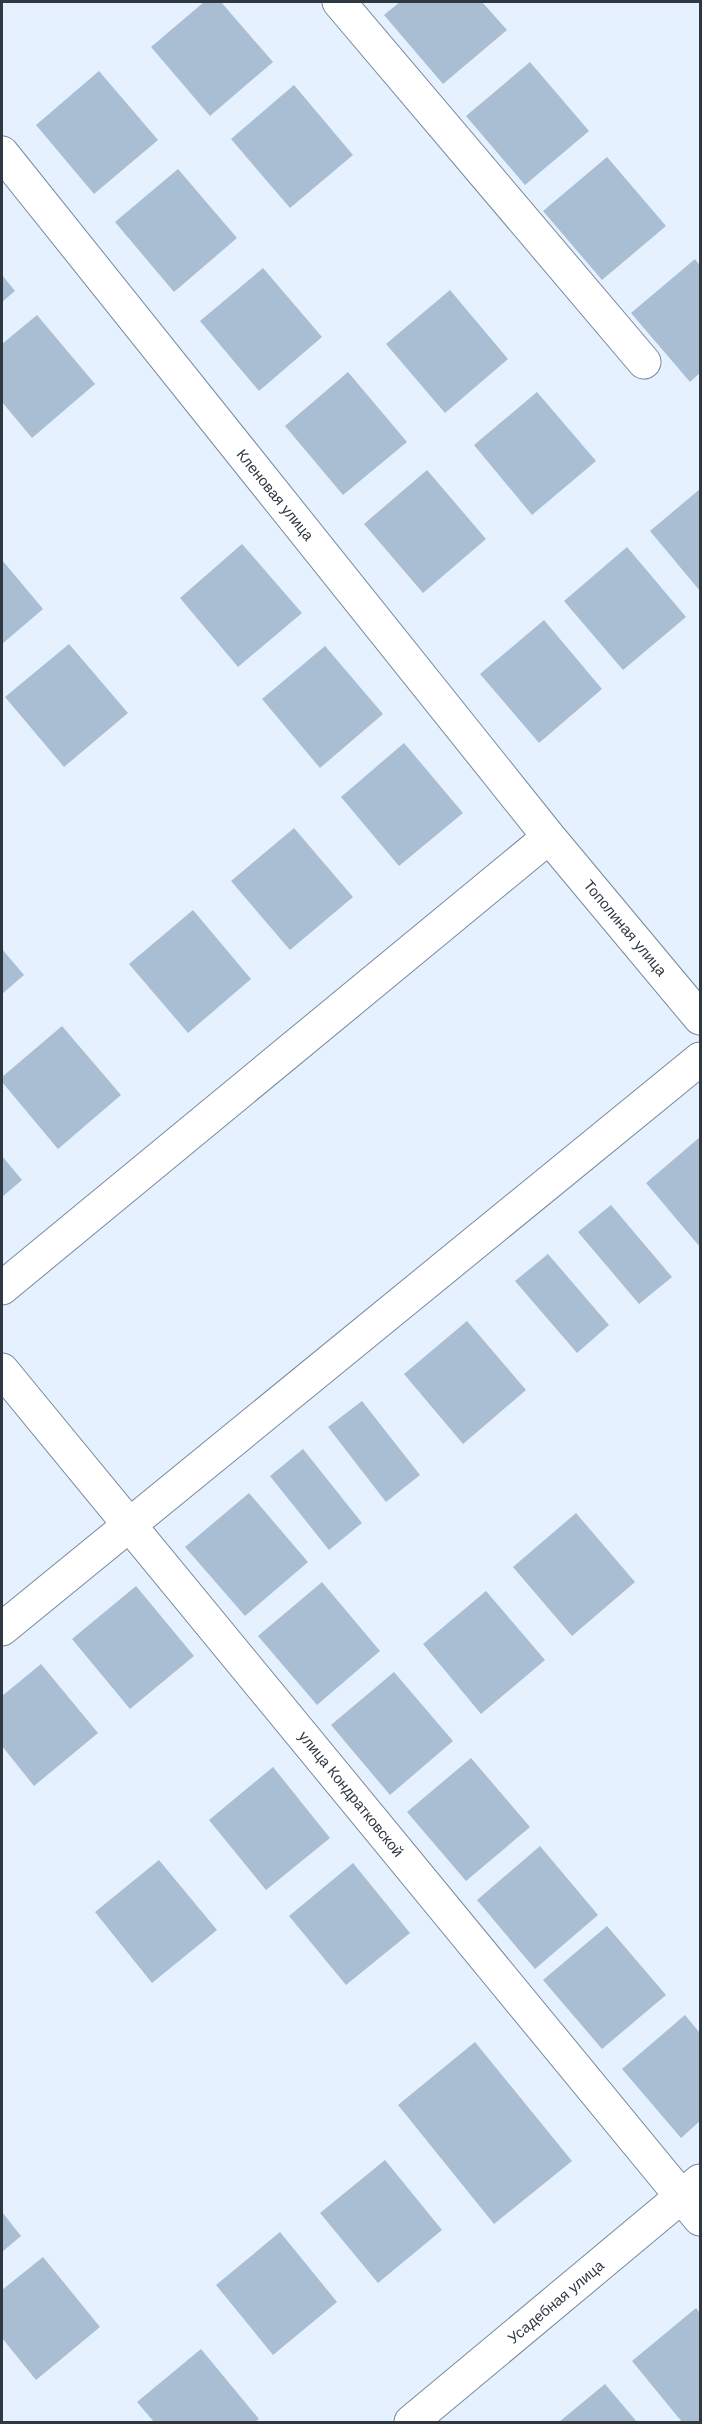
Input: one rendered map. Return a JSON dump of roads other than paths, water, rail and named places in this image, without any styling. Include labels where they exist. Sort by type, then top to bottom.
[{"type":"street","points":[[339,2],[644,362]]},
{"type":"street","name":"Кленовая улица","points":[[2,153],[549,837]]},
{"type":"street","points":[[2,1288],[549,837]]},
{"type":"street","name":"Тополиная улица","points":[[549,837],[694,997]]},
{"type":"street","points":[[2,1629],[700,1059]]},
{"type":"street","name":"улица Кондратковской","points":[[2,1370],[130,1526],[694,2198]]},
{"type":"street","name":"Усадебная улица","points":[[411,2422],[694,2198]]}]
